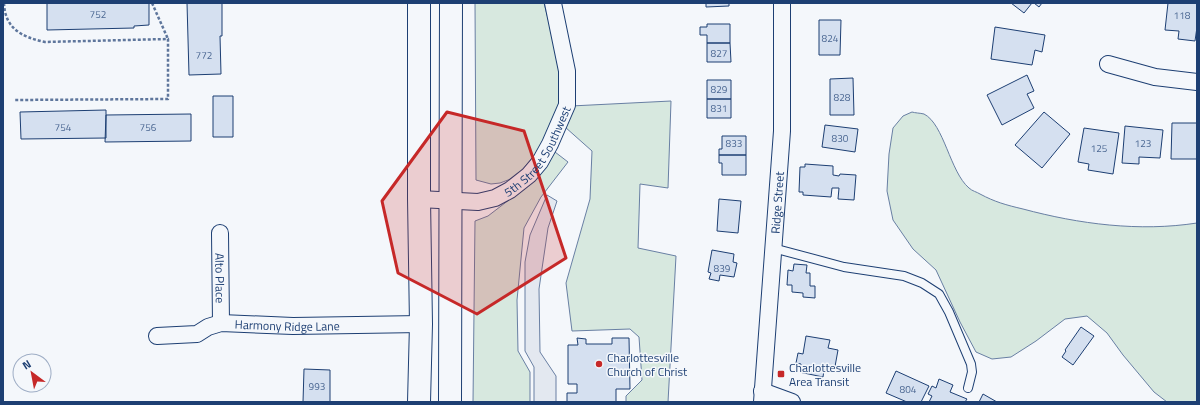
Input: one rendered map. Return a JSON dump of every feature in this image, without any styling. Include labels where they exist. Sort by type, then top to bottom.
[{"type":"main road","points":[[419,3],[419,402]]},
{"type":"main road","points":[[450,402],[451,3]]},
{"type":"street","name":"5th Street Southwest","points":[[419,199],[450,202],[478,202],[495,198],[510,190],[529,175],[540,162],[550,144],[567,105],[566,71],[553,3]]},
{"type":"street","name":"Ridge Street","points":[[762,397],[782,131],[782,3]]},
{"type":"street","points":[[1108,64],[1155,77],[1197,82]]},
{"type":"street","name":"Alto Place","points":[[220,233],[221,323]]},
{"type":"street","name":"Harmony Ridge Lane","points":[[157,336],[197,334],[208,327],[221,323],[294,326],[420,324]]},
{"type":"street","points":[[762,397],[792,402]]},
{"type":"lane","points":[[773,248],[844,267],[904,276],[922,283],[939,294],[949,312],[971,364],[972,372],[968,388]]},
{"type":"path","points":[[4,3],[4,12],[12,28],[31,39],[45,42],[168,39]]},
{"type":"path","points":[[15,100],[168,99],[168,39],[152,3]]},
{"type":"highlighted area","points":[[447,112],[524,131],[566,258],[477,314],[398,273],[382,201]]},
{"type":"shaded area","points":[[475,3],[544,3],[562,73],[563,97],[543,145],[516,177],[500,183],[491,184],[476,180]]},
{"type":"shaded area","points":[[671,101],[668,188],[640,184],[638,248],[676,256],[668,402],[626,402],[626,396],[642,380],[639,337],[630,329],[572,331],[566,283],[590,199],[592,151],[565,127],[571,106]]},
{"type":"shaded area","points":[[912,112],[924,114],[931,119],[942,138],[962,181],[969,188],[1006,205],[1066,219],[1109,225],[1153,227],[1197,223],[1197,402],[1167,402],[1154,392],[1107,333],[1087,316],[1065,319],[1036,341],[1011,357],[992,359],[976,352],[960,322],[936,270],[913,249],[893,220],[887,191],[889,154],[893,128],[903,116]]},
{"type":"shaded area","points":[[555,152],[568,162],[541,197],[524,228],[517,300],[518,351],[530,372],[530,402],[473,402],[475,221],[488,216],[531,183]]},
{"type":"shaded area","points":[[547,195],[557,201],[548,228],[539,289],[540,352],[556,376],[556,402],[534,402],[534,367],[525,351],[525,262],[530,235]]},
{"type":"building","points":[[47,3],[149,3],[149,25],[134,26],[134,28],[47,30]]},
{"type":"building","points":[[187,3],[222,3],[222,36],[220,36],[221,74],[189,75]]},
{"type":"building","points":[[706,3],[729,3],[729,6],[706,7]]},
{"type":"building","points":[[1011,3],[1032,3],[1024,13]]},
{"type":"building","points":[[1034,3],[1042,3],[1039,7]]},
{"type":"building","points":[[1168,3],[1197,3],[1197,27],[1195,41],[1178,39],[1179,31],[1165,30]]},
{"type":"building","points":[[819,20],[841,20],[840,55],[819,55]]},
{"type":"building","points":[[707,24],[730,24],[730,43],[707,43],[707,35],[700,35],[700,27],[707,27]]},
{"type":"building","points":[[995,27],[1045,35],[1042,52],[1035,50],[1032,65],[991,59]]},
{"type":"building","points":[[707,43],[730,43],[731,62],[707,62]]},
{"type":"building","points":[[1027,75],[1034,91],[1027,94],[1034,108],[1002,125],[987,95]]},
{"type":"building","points":[[853,78],[854,115],[830,115],[830,79]]},
{"type":"building","points":[[707,80],[731,80],[731,99],[707,99]]},
{"type":"building","points":[[213,96],[233,96],[233,137],[213,137]]},
{"type":"building","points":[[707,99],[731,99],[731,118],[707,118]]},
{"type":"building","points":[[106,110],[106,138],[21,139],[20,112]]},
{"type":"building","points":[[1044,112],[1070,134],[1042,168],[1015,145]]},
{"type":"building","points":[[191,114],[191,141],[105,142],[106,115]]},
{"type":"building","points":[[1172,123],[1197,123],[1197,159],[1171,159]]},
{"type":"building","points":[[825,125],[858,129],[855,152],[822,147]]},
{"type":"building","points":[[1125,126],[1163,130],[1160,158],[1139,157],[1139,164],[1122,163]]},
{"type":"building","points":[[1084,128],[1119,133],[1113,174],[1088,170],[1089,164],[1078,162]]},
{"type":"building","points":[[722,136],[746,136],[746,155],[719,155],[719,149],[722,149]]},
{"type":"building","points":[[719,155],[746,155],[746,175],[722,175],[722,163],[719,163]]},
{"type":"building","points":[[805,164],[833,166],[833,175],[856,175],[854,200],[838,199],[839,188],[832,188],[831,197],[803,195],[803,192],[799,192],[800,167],[805,167]]},
{"type":"building","points":[[719,199],[741,201],[738,233],[717,231]]},
{"type":"building","points":[[712,250],[734,254],[733,262],[737,263],[734,277],[720,275],[719,281],[709,279],[711,273],[708,272]]},
{"type":"building","points":[[794,264],[807,265],[806,273],[810,273],[810,286],[815,286],[815,298],[803,297],[803,293],[792,292],[792,285],[787,285],[788,270],[793,271]]},
{"type":"building","points":[[1081,327],[1094,336],[1073,365],[1062,357],[1066,351],[1065,350]]},
{"type":"building","points":[[806,336],[830,340],[828,348],[838,350],[834,372],[824,370],[823,377],[799,372],[801,364],[796,363],[798,353],[803,354]]},
{"type":"building","name":"Charlottesville Church of Christ","points":[[577,338],[586,339],[586,344],[612,344],[612,338],[629,338],[630,389],[616,389],[616,402],[567,402],[567,393],[577,393],[577,384],[568,384],[568,345],[578,345]]},
{"type":"building","points":[[304,369],[330,370],[330,402],[303,402]]},
{"type":"building","points":[[896,371],[929,386],[921,402],[907,402],[886,393]]},
{"type":"building","points":[[939,379],[953,385],[950,392],[967,399],[965,402],[929,402],[932,396],[928,394],[932,386],[936,388]]},
{"type":"building","points":[[983,394],[997,402],[979,402]]},
{"type":"place","name":"Charlottesville Church of Christ","points":[[599,364]]},
{"type":"place","name":"Charlottesville Area Transit","points":[[781,374]]}]
